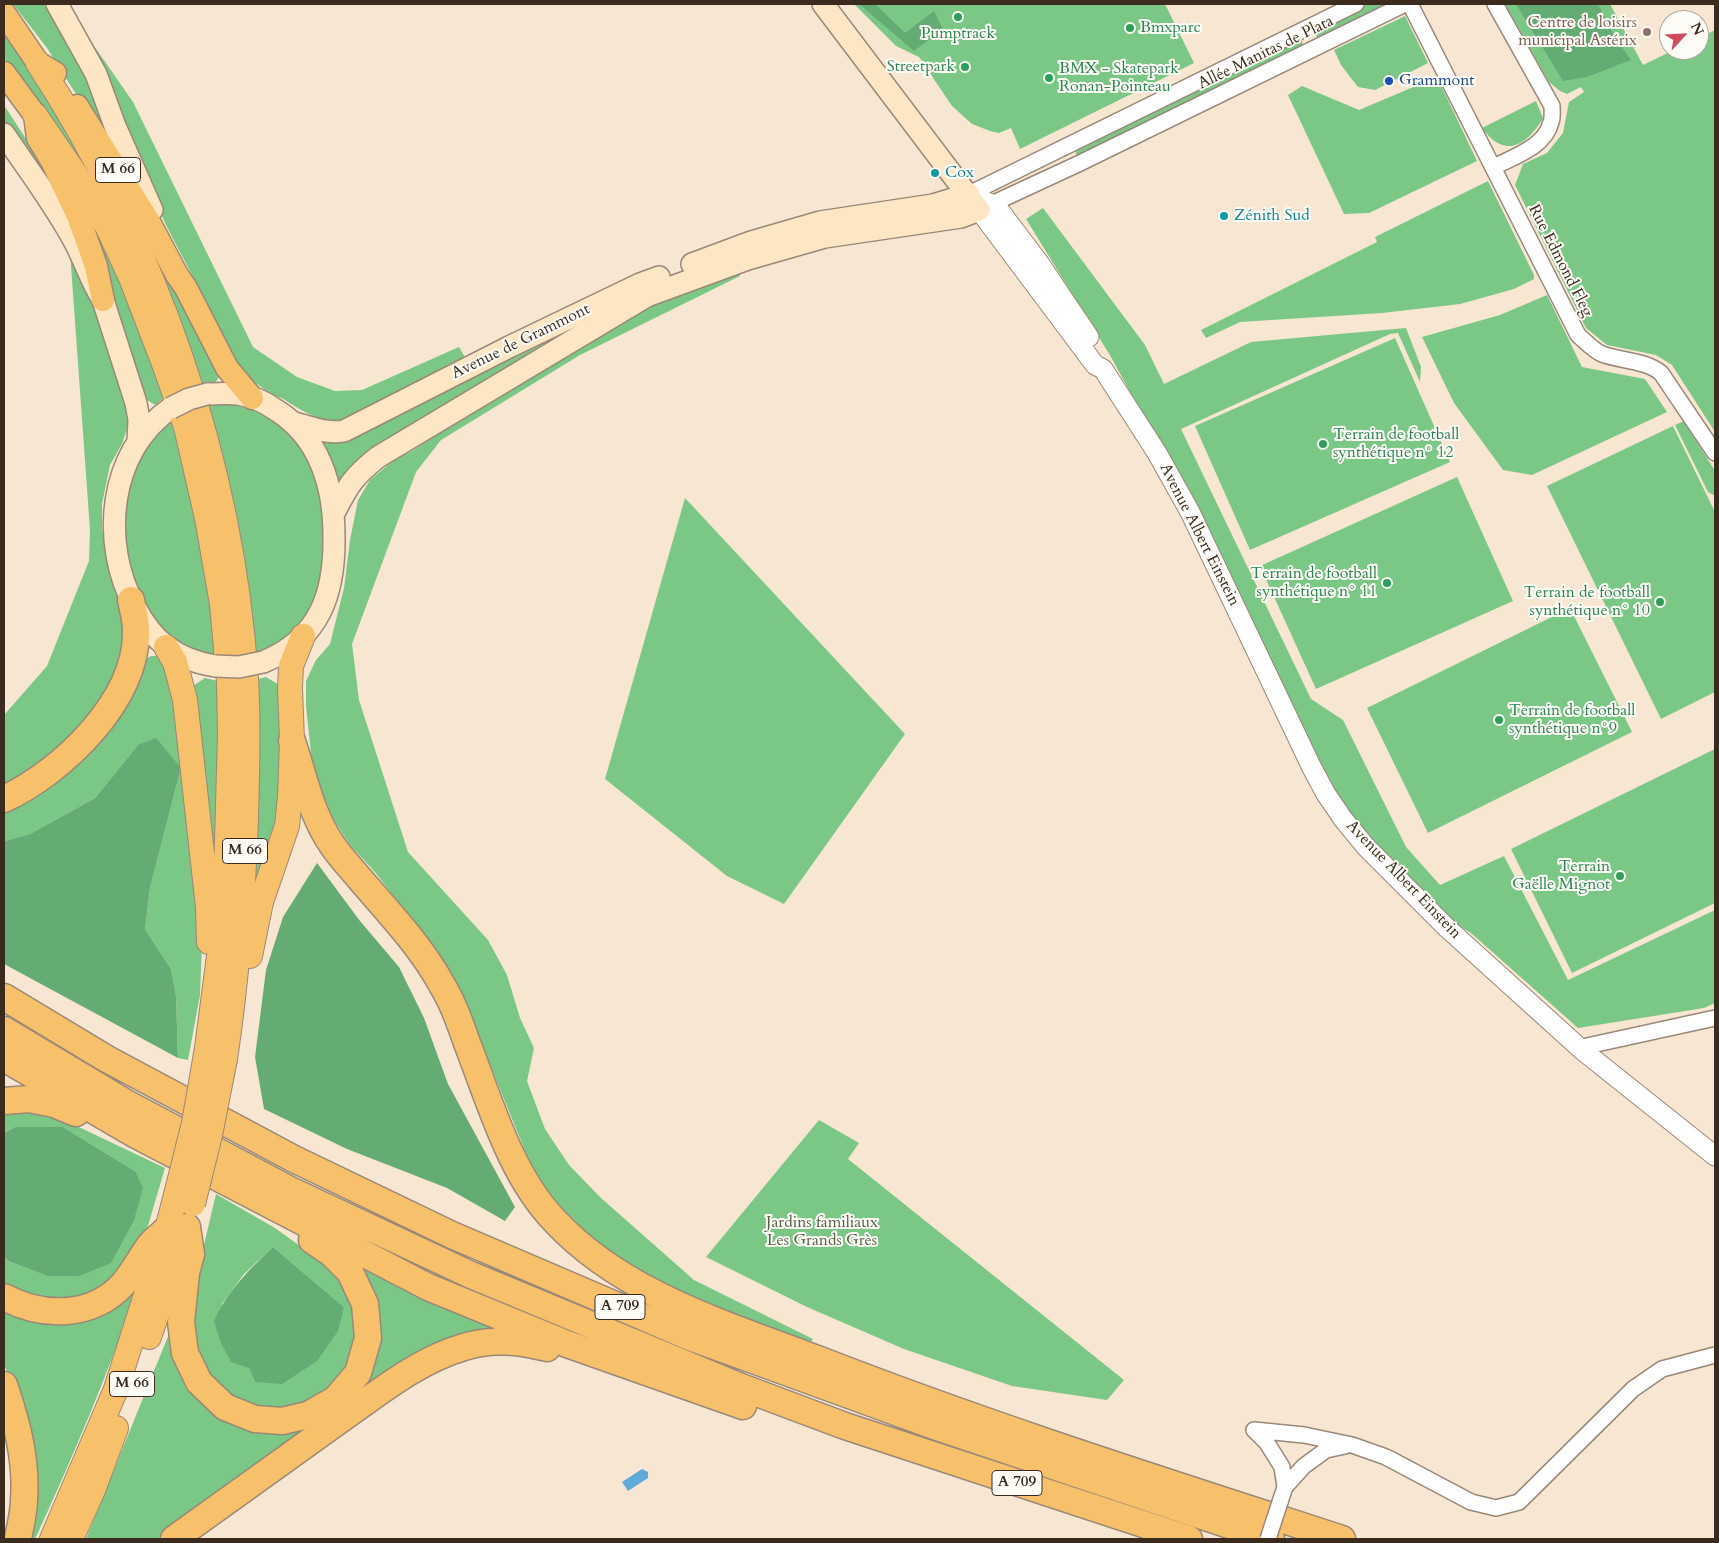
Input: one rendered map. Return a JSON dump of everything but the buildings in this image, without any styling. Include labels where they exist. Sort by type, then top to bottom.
[{"type":"highway","name":"M 66","points":[[38,63],[66,105],[99,168],[147,269],[184,367],[198,411],[223,509],[238,597],[244,654],[248,754],[244,871],[231,1020],[216,1053]]},
{"type":"highway","name":"M 66","points":[[35,115],[72,169],[108,228],[131,278],[186,427],[207,518],[222,604],[229,682],[230,734],[225,910],[219,966],[216,1053],[210,1135],[116,1389],[52,1539]]},
{"type":"highway","points":[[4,799],[32,784],[80,746],[106,713],[124,682],[133,655],[136,630],[131,600]]},
{"type":"highway","name":"M 66","points":[[231,1020],[241,1012],[261,902],[287,826],[292,741],[291,666],[303,636]]},
{"type":"highway","name":"M 66","points":[[166,647],[175,662],[185,700],[208,907],[209,947],[219,966]]},
{"type":"highway","points":[[292,741],[309,797],[320,825],[329,840],[424,954],[444,987],[501,1131],[524,1179],[554,1220],[589,1253],[617,1274],[667,1299],[868,1379],[980,1420],[1342,1539]]},
{"type":"highway","name":"A 709","points":[[4,997],[107,1058],[294,1159],[452,1235],[690,1337],[938,1427],[1270,1539]]},
{"type":"highway","name":"A 709","points":[[4,1030],[126,1103],[299,1195],[470,1275],[741,1387],[845,1426],[1189,1539]]},
{"type":"highway","points":[[4,1058],[136,1135],[428,1287],[552,1338],[808,1428],[845,1426]]},
{"type":"highway","points":[[4,1101],[29,1099],[54,1104],[115,1131],[136,1135]]},
{"type":"highway","points":[[181,1214],[191,1254],[186,1273],[181,1322],[185,1353],[199,1382],[225,1407],[255,1419],[282,1421],[308,1414],[336,1399],[358,1373],[368,1338],[365,1304],[350,1272],[331,1252],[270,1215],[256,1198]]},
{"type":"highway","name":"M 66","points":[[70,1539],[93,1490],[181,1214]]},
{"type":"highway","points":[[4,1297],[26,1307],[64,1311],[84,1309],[106,1300],[135,1270],[151,1244],[181,1214]]},
{"type":"highway","points":[[174,1539],[385,1388],[448,1352],[483,1343],[505,1341],[527,1343],[557,1350],[611,1367],[637,1369]]},
{"type":"highway","points":[[4,1386],[16,1421],[24,1459],[24,1501],[18,1539]]},
{"type":"main road","points":[[57,4],[96,74],[118,135],[140,186],[182,272],[186,288]]},
{"type":"main road","name":"Avenue Albert Einstein","points":[[823,4],[948,167],[980,203]]},
{"type":"main road","name":"M 66","points":[[4,13],[38,63],[56,74],[133,195],[186,288],[226,368],[252,398]]},
{"type":"main road","name":"M 66","points":[[4,72],[35,115],[38,138],[52,161],[78,216],[96,266],[103,300],[136,403],[139,420],[138,442]]},
{"type":"main road","name":"M 66","points":[[4,134],[58,213],[74,240],[94,287],[103,300]]},
{"type":"main road","points":[[933,205],[944,193],[948,167]]},
{"type":"main road","name":"Avenue de Grammont","points":[[334,512],[347,486],[358,473],[378,457],[647,296],[749,250],[820,222],[933,205],[980,203]]},
{"type":"main road","name":"Avenue de Grammont","points":[[294,423],[333,433],[344,431],[511,346],[640,284],[749,250],[961,217],[980,203]]},
{"type":"main road","points":[[207,394],[238,394],[252,398],[266,403],[294,423],[314,447],[325,472],[334,512],[334,559],[329,590],[323,607],[314,623],[303,636],[275,657],[263,662],[240,667],[200,664],[187,659],[166,647],[144,622],[131,600],[119,566],[114,528],[118,489],[124,469],[138,442],[152,423],[171,408],[189,399],[207,394]]},
{"type":"street","name":"Allée Manitas de Plata","points":[[980,203],[1356,4]]},
{"type":"street","name":"Allée Manitas de Plata","points":[[980,203],[1078,164],[1406,4]]},
{"type":"street","name":"Rue Edmond Fleg","points":[[1410,4],[1578,335],[1601,354],[1632,360],[1658,370],[1715,453]]},
{"type":"street","points":[[1494,167],[1538,144],[1552,121],[1552,106],[1495,4]]},
{"type":"street","name":"Avenue Albert Einstein","points":[[980,203],[1095,365],[1103,369],[1157,453],[1190,512],[1312,768],[1326,794],[1343,819],[1366,847],[1447,928],[1582,1050],[1715,1156]]},
{"type":"street","points":[[1582,1050],[1587,1046],[1715,1018]]},
{"type":"street","points":[[1270,1539],[1284,1487],[1282,1467],[1267,1443],[1254,1430],[1352,1444],[1386,1457],[1471,1502],[1496,1508],[1519,1502],[1633,1389],[1662,1369],[1715,1355]]},
{"type":"street","points":[[1284,1487],[1304,1466],[1326,1450],[1352,1444]]},
{"type":"green space","points":[[13,4],[50,4],[63,22],[125,172],[47,48]]},
{"type":"green space","name":"BMX - Skatepark Ronan-Pointeau","points":[[854,4],[1165,4],[1194,63],[1020,149],[1011,128],[999,133],[972,124],[952,106],[919,57],[896,46]]},
{"type":"green space","points":[[859,4],[875,4],[905,33],[934,11],[943,29],[914,51]]},
{"type":"green space","points":[[1365,4],[1392,4],[1318,39],[1313,29]]},
{"type":"green space","points":[[1505,4],[1610,4],[1643,65],[1659,57],[1659,60],[1709,60],[1709,33],[1715,30],[1715,432],[1672,365],[1656,355],[1607,345],[1586,328],[1515,185],[1523,164],[1547,153],[1563,133],[1569,102],[1584,92],[1581,87],[1567,94],[1549,82]]},
{"type":"green space","points":[[1516,4],[1598,4],[1616,39],[1631,60],[1587,77],[1563,81]]},
{"type":"green space","points":[[1405,16],[1428,63],[1375,90],[1358,87],[1341,65],[1334,50]]},
{"type":"green space","points":[[4,29],[42,84],[118,228],[33,96],[4,58]]},
{"type":"green space","points":[[1300,37],[1304,47],[1078,157],[1073,147]]},
{"type":"green space","points":[[92,43],[133,102],[253,347],[297,377],[335,391],[362,390],[459,347],[466,359],[353,416],[336,421],[321,419],[308,413],[268,392],[253,381],[237,362],[167,227],[122,129],[91,46]]},
{"type":"green space","points":[[1437,77],[1477,161],[1369,213],[1344,214],[1288,95],[1302,86],[1359,110]]},
{"type":"green space","points":[[1536,101],[1543,118],[1524,141],[1511,146],[1503,145],[1490,138],[1482,128]]},
{"type":"green space","points":[[4,105],[52,179],[46,184],[4,122]]},
{"type":"green space","points":[[1488,181],[1534,275],[1534,279],[1514,289],[1460,304],[1382,313],[1240,322],[1206,338],[1201,330],[1377,242],[1375,237]]},
{"type":"green space","points":[[1043,208],[1145,345],[1164,384],[1251,342],[1406,328],[1421,367],[1420,382],[1398,333],[1390,334],[1181,429],[1311,699],[1343,720],[1406,847],[1440,885],[1504,856],[1568,980],[1715,910],[1715,1003],[1704,1008],[1578,1028],[1471,933],[1447,919],[1372,843],[1325,779],[1143,416],[1111,357],[1026,219]]},
{"type":"green space","points":[[83,210],[120,279],[166,396],[155,405],[144,398]]},
{"type":"green space","points":[[141,230],[221,373],[216,382],[202,383],[179,316]]},
{"type":"green space","points":[[70,252],[90,297],[127,412],[127,429],[122,444],[110,465],[102,504],[102,529],[128,635],[111,688],[64,746],[4,789],[4,715],[47,666],[89,561],[90,530]]},
{"type":"green space","points":[[739,270],[740,276],[580,355],[441,440],[416,472],[352,644],[359,700],[408,852],[488,940],[507,975],[520,1018],[534,1048],[527,1081],[545,1129],[569,1165],[601,1198],[694,1280],[813,1339],[809,1345],[681,1295],[619,1260],[591,1237],[560,1206],[534,1173],[467,1008],[440,955],[374,871],[350,845],[334,820],[319,787],[312,763],[306,706],[306,681],[316,660],[330,644],[344,588],[350,540],[358,500],[370,480],[393,461],[412,451],[493,398],[630,318],[678,291]]},
{"type":"green space","points":[[643,287],[338,489],[321,438]]},
{"type":"green space","points":[[1547,295],[1582,367],[1645,379],[1667,412],[1532,475],[1503,470],[1454,403],[1422,337],[1500,315]]},
{"type":"green space","name":"Terrain de football synthétique n° 12","points":[[1395,338],[1450,462],[1250,550],[1195,426]]},
{"type":"green space","points":[[219,404],[247,408],[264,414],[288,431],[301,447],[311,468],[319,492],[323,518],[325,545],[323,570],[318,593],[309,612],[295,631],[286,639],[253,656],[207,405]]},
{"type":"green space","points":[[171,419],[205,567],[214,658],[180,644],[160,626],[146,607],[136,586],[129,563],[125,539],[125,515],[127,491],[133,470],[149,442]]},
{"type":"green space","points":[[1684,421],[1715,471],[1715,496],[1708,492],[1675,425]]},
{"type":"green space","name":"Terrain de football synthétique n° 10","points":[[1673,426],[1715,512],[1715,692],[1661,719],[1547,486]]},
{"type":"green space","name":"Terrain de football synthétique n° 11","points":[[1457,477],[1513,601],[1316,689],[1260,566]]},
{"type":"green space","points":[[685,498],[905,734],[784,904],[727,876],[605,779]]},
{"type":"green space","name":"Terrain de football synthétique n°9","points":[[1570,608],[1632,732],[1428,833],[1367,708]]},
{"type":"green space","points":[[151,656],[158,656],[166,668],[174,692],[202,943],[200,995],[188,1060],[178,1058],[176,996],[171,969],[145,929],[150,888],[181,768],[138,745],[95,798],[30,834],[4,841],[4,807],[143,661]]},
{"type":"green space","points":[[266,677],[281,686],[286,767],[278,842],[252,914],[260,736],[258,679]]},
{"type":"green space","points":[[205,678],[218,681],[220,800],[215,888],[190,688]]},
{"type":"green space","points":[[156,738],[181,768],[150,888],[145,929],[171,969],[176,996],[178,1058],[4,964],[4,841],[30,834],[95,798],[138,745]]},
{"type":"green space","name":"Terrain Gaëlle Mignot","points":[[1715,749],[1715,903],[1572,973],[1511,849]]},
{"type":"green space","points":[[317,863],[360,921],[399,967],[424,1018],[448,1084],[515,1207],[505,1221],[447,1188],[347,1149],[264,1109],[255,1057],[266,970],[283,917]]},
{"type":"green space","points":[[11,1109],[46,1114],[81,1128],[165,1168],[142,1246],[125,1269],[84,1300],[38,1299],[4,1284],[4,1257],[8,1261],[47,1276],[79,1276],[135,1171],[63,1127],[15,1127],[4,1133],[4,1112]]},
{"type":"green space","name":"Jardins familiaux Les Grands Grès","points":[[819,1120],[859,1143],[848,1159],[1124,1380],[1107,1400],[1012,1386],[904,1349],[807,1307],[706,1257]]},
{"type":"green space","points":[[15,1127],[63,1127],[135,1171],[143,1188],[134,1220],[111,1263],[79,1276],[47,1276],[8,1261],[4,1257],[4,1133]]},
{"type":"green space","points":[[216,1194],[275,1228],[307,1251],[328,1263],[350,1293],[357,1314],[356,1343],[351,1367],[323,1395],[291,1411],[251,1407],[221,1389],[196,1356],[193,1291]],"holes":[[[273,1247],[344,1307],[255,1382],[222,1304],[244,1274]]]},
{"type":"green space","points":[[273,1247],[344,1307],[338,1331],[317,1361],[282,1384],[255,1382],[249,1368],[231,1362],[221,1343],[214,1321],[232,1290],[247,1272]]},
{"type":"green space","points":[[356,1261],[507,1332],[478,1334],[163,1539],[86,1539],[173,1324],[184,1365],[275,1427],[360,1380]]},
{"type":"green space","points":[[138,1288],[90,1415],[35,1539],[23,1539],[11,1379],[4,1365],[4,1311],[59,1322],[86,1321],[99,1318],[112,1311]]},
{"type":"water","points":[[642,1469],[648,1472],[648,1478],[628,1491],[622,1482]]},
{"type":"place","name":"Pumptrack","points":[[958,17]]},
{"type":"place","name":"Bmxparc","points":[[1130,28]]},
{"type":"place","name":"Centre de loisirs municipal Astérix","points":[[1647,32]]},
{"type":"place","name":"Streetpark","points":[[965,67]]},
{"type":"place","name":"BMX - Skatepark Ronan-Pointeau","points":[[1049,78]]},
{"type":"place","name":"Grammont","points":[[1389,81]]},
{"type":"place","name":"Cox","points":[[935,173]]},
{"type":"place","name":"Zénith Sud","points":[[1224,216]]},
{"type":"place","name":"Terrain de football synthétique n° 12","points":[[1323,444]]},
{"type":"place","name":"Terrain de football synthétique n° 11","points":[[1387,583]]},
{"type":"place","name":"Terrain de football synthétique n° 10","points":[[1660,602]]},
{"type":"place","name":"Terrain de football synthétique n°9","points":[[1499,720]]},
{"type":"place","name":"Terrain Gaëlle Mignot","points":[[1620,876]]}]
